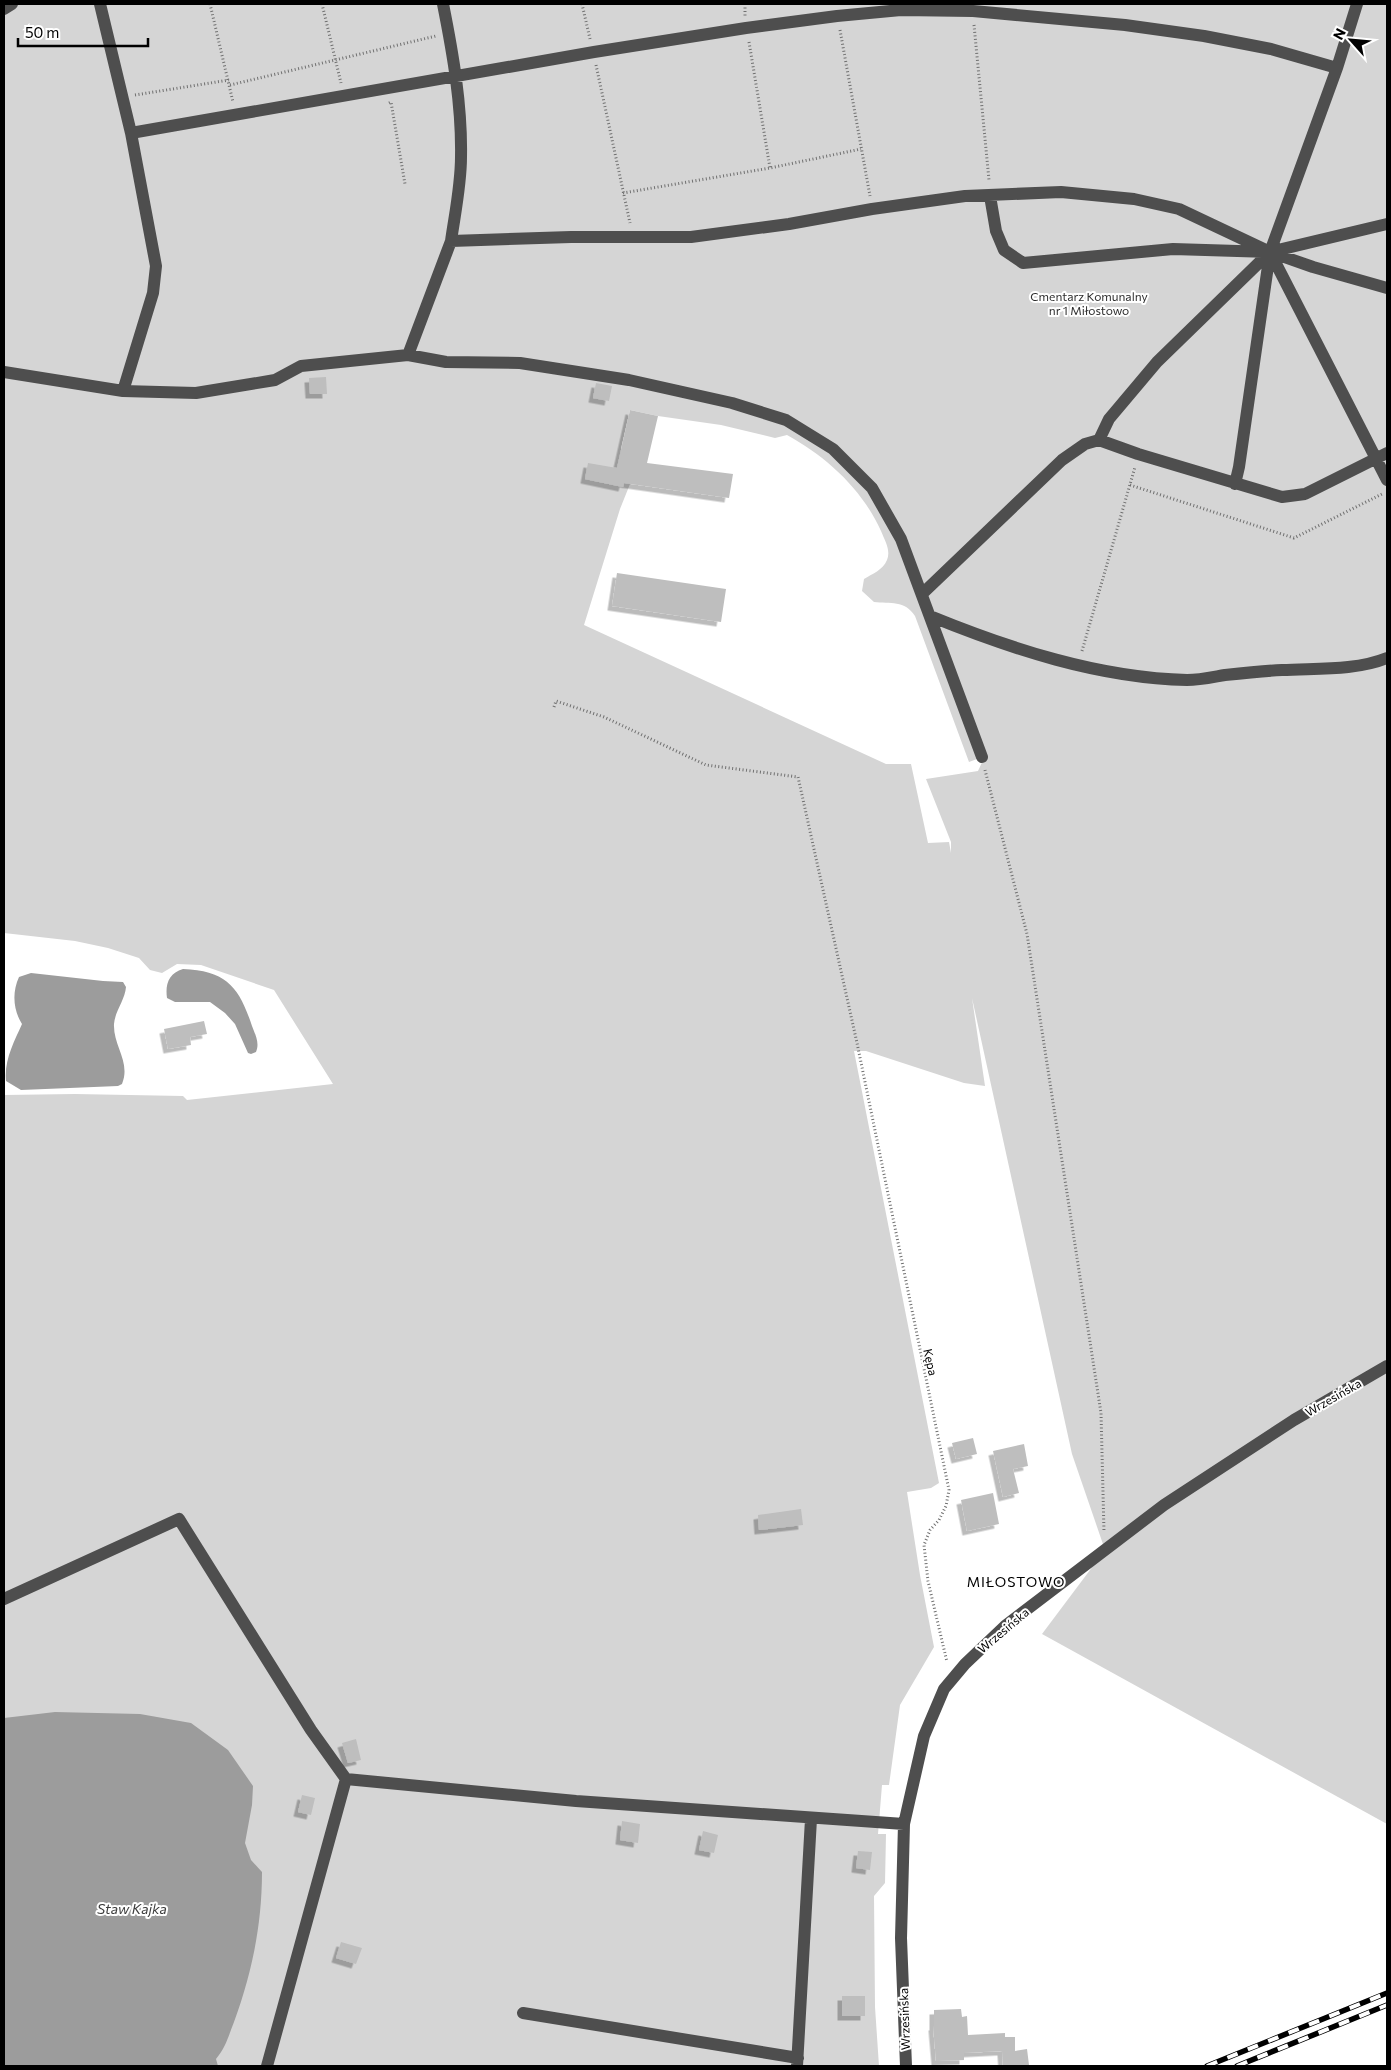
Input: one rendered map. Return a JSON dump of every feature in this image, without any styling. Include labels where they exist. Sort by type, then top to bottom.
[{"type":"street","points":[[4,10],[12,4]]},
{"type":"street","points":[[100,4],[131,133],[156,266],[153,293],[123,391]]},
{"type":"street","points":[[408,355],[451,241],[458,195],[461,124],[449,33],[443,4]]},
{"type":"street","points":[[1234,484],[1240,457],[1270,252],[1337,68],[1357,4]]},
{"type":"street","points":[[131,133],[594,52],[746,28],[901,10],[973,12],[1125,26],[1204,36],[1271,49],[1337,68]]},
{"type":"street","points":[[451,241],[571,237],[691,237],[965,196],[1061,192],[1134,198],[1179,209],[1270,252],[1312,267],[1387,288]]},
{"type":"street","points":[[990,196],[996,231],[1004,250],[1023,263],[1173,249],[1270,252],[1387,224]]},
{"type":"street","points":[[1099,440],[1109,419],[1157,362],[1270,252]]},
{"type":"street","points":[[1270,252],[1382,456],[1387,480]]},
{"type":"street","points":[[4,372],[123,391],[196,393],[275,380],[301,366],[408,355],[446,362],[520,363],[629,380],[732,402],[786,420],[833,449],[872,488],[900,539],[982,757]]},
{"type":"street","points":[[922,594],[1062,460],[1085,444],[1099,440],[1234,484],[1282,497],[1305,494],[1382,456]]},
{"type":"street","points":[[930,616],[994,640],[1078,665],[1145,677],[1190,680],[1251,672],[1362,665],[1387,658]]},
{"type":"street","name":"Wrzesińska","points":[[906,2066],[901,1938],[904,1824],[924,1736],[934,1710],[951,1680],[982,1646],[1005,1626],[1164,1505],[1294,1420],[1387,1366]]},
{"type":"street","points":[[4,1599],[179,1519],[311,1730],[346,1779],[576,1802],[904,1824]]},
{"type":"street","points":[[267,2066],[346,1779]]},
{"type":"street","points":[[523,2013],[797,2062],[811,1819]]},
{"type":"path","points":[[210,4],[236,115]]},
{"type":"path","points":[[322,4],[344,96]]},
{"type":"path","points":[[582,4],[594,52],[633,238]]},
{"type":"path","points":[[973,12],[990,196]]},
{"type":"path","points":[[838,16],[872,209]]},
{"type":"path","points":[[746,28],[770,168]]},
{"type":"path","points":[[230,85],[449,33]]},
{"type":"path","points":[[122,97],[229,80]]},
{"type":"path","points":[[382,104],[391,102],[405,184]]},
{"type":"path","points":[[623,193],[770,168],[861,150]]},
{"type":"path","points":[[1078,665],[1138,454]]},
{"type":"path","points":[[1130,485],[1294,538],[1387,492]]},
{"type":"path","name":"Kępa","points":[[554,707],[556,702],[604,717],[706,765],[798,777],[857,1043],[949,1490],[946,1506],[939,1520],[930,1530],[924,1544],[928,1581],[951,1680]]},
{"type":"path","points":[[982,757],[1027,934],[1102,1413],[1105,1550]]},
{"type":"green space","name":"Cmentarz Komunalny nr 1 Miłostowo","points":[[4,4],[1387,4],[1387,1824],[1042,1634],[1105,1550],[1072,1454],[972,998],[985,1086],[964,1083],[866,1051],[854,1051],[939,1483],[931,1488],[907,1492],[934,1647],[900,1705],[889,1785],[882,1785],[878,1834],[886,1834],[885,1883],[874,1896],[875,2007],[879,2066],[4,2066],[4,1095],[183,1096],[187,1100],[333,1084],[274,990],[201,965],[177,964],[162,973],[150,970],[139,958],[108,948],[75,941],[4,933]],"holes":[[[630,410],[721,425],[775,438],[787,435],[816,453],[829,464],[864,501],[881,531],[887,546],[888,556],[883,566],[864,579],[862,591],[874,602],[902,605],[907,607],[915,616],[969,762],[985,756],[978,771],[926,779],[951,842],[951,853],[949,842],[928,843],[911,764],[886,764],[584,625],[620,509],[630,484],[621,448]]]},
{"type":"water","points":[[183,969],[211,973],[221,978],[236,991],[256,1035],[256,1052],[248,1053],[235,1024],[225,1013],[210,1002],[175,1002],[167,998],[167,984],[171,976]]},
{"type":"water","points":[[31,973],[123,982],[126,987],[125,992],[114,1024],[114,1032],[124,1068],[122,1084],[118,1086],[21,1090],[6,1081],[8,1058],[22,1024],[15,1007],[15,989],[19,977]]},
{"type":"water","name":"Staw Kajka","points":[[55,1712],[140,1714],[191,1723],[228,1750],[253,1786],[252,1805],[245,1843],[251,1860],[262,1872],[258,1929],[246,1985],[227,2042],[216,2059],[218,2066],[4,2066],[4,1718]]},
{"type":"building","points":[[326,377],[327,394],[310,394],[309,378]]},
{"type":"building","points":[[596,383],[612,386],[609,401],[593,398]]},
{"type":"building","points":[[630,410],[658,416],[647,463],[733,474],[729,498],[624,483],[623,487],[585,479],[588,463],[617,468]]},
{"type":"building","points":[[617,573],[726,589],[721,622],[612,606]]},
{"type":"building","points":[[204,1021],[207,1034],[190,1037],[191,1045],[168,1049],[164,1029]]},
{"type":"building","points":[[973,1438],[977,1454],[956,1459],[952,1443]]},
{"type":"building","points":[[1024,1444],[1028,1466],[1013,1469],[1019,1493],[1003,1497],[993,1451]]},
{"type":"building","points":[[993,1493],[999,1524],[967,1531],[961,1500]]},
{"type":"building","points":[[801,1509],[803,1525],[759,1530],[758,1515]]},
{"type":"building","points":[[356,1739],[361,1760],[348,1763],[342,1743]]},
{"type":"building","points":[[302,1795],[315,1798],[311,1815],[298,1812]]},
{"type":"building","points":[[622,1821],[640,1824],[638,1843],[620,1840]]},
{"type":"building","points":[[703,1831],[718,1835],[714,1853],[699,1850]]},
{"type":"building","points":[[858,1851],[872,1852],[870,1870],[856,1868]]},
{"type":"building","points":[[341,1942],[362,1948],[356,1964],[336,1958]]},
{"type":"building","points":[[842,1996],[865,1996],[865,2016],[842,2016]]},
{"type":"building","points":[[961,2009],[962,2017],[967,2016],[968,2035],[1005,2033],[1005,2037],[1015,2037],[1015,2051],[1027,2049],[1029,2065],[1003,2066],[1002,2051],[964,2053],[964,2060],[936,2061],[933,2026],[934,2010]]},
{"type":"railway","points":[[1207,2066],[1387,1993]]},
{"type":"railway","points":[[1237,2066],[1387,2005]]},
{"type":"district","name":"MIŁOSTOWO","points":[[1016,1581]]}]
